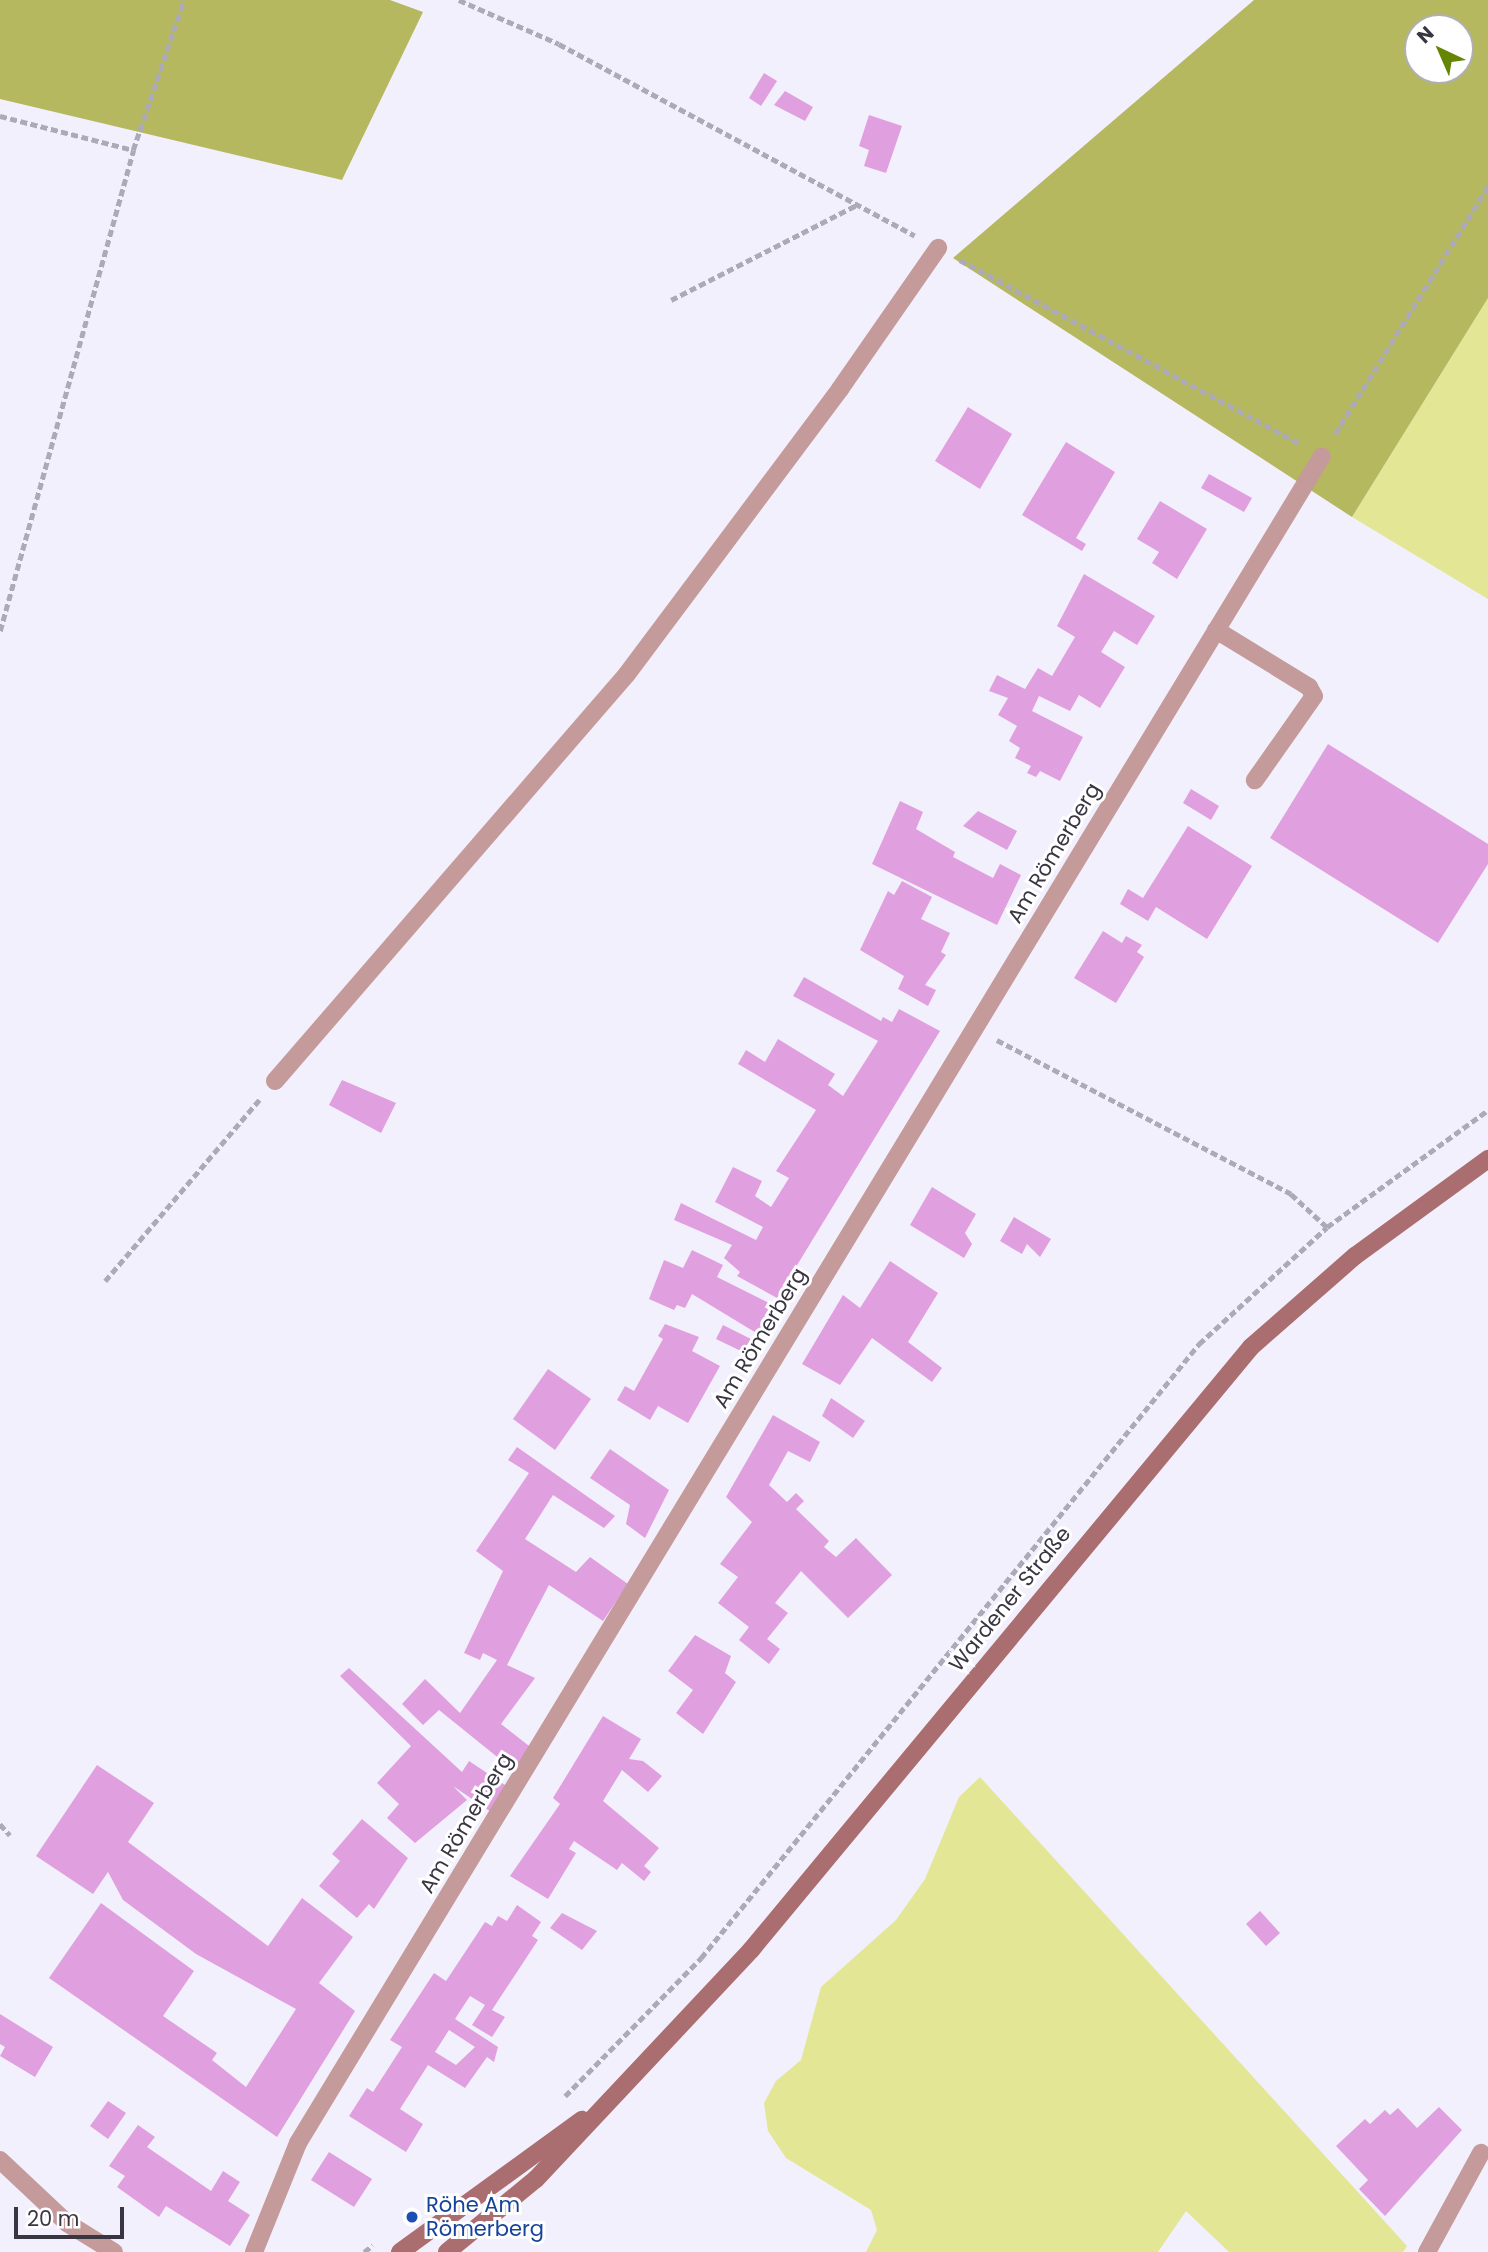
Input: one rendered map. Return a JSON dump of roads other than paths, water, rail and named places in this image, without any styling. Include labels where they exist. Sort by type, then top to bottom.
[{"type":"street","points":[[275,1081],[627,674],[840,390],[938,248]]},
{"type":"street","name":"Am Römerberg","points":[[254,2252],[298,2143],[1322,456]]},
{"type":"street","points":[[1216,630],[1309,687],[1314,696],[1255,780]]},
{"type":"street","name":"Wardener Straße","points":[[447,2252],[536,2179],[801,1892],[1224,1376],[1324,1280],[1488,1159]]},
{"type":"street","name":"Wardener Straße","points":[[400,2252],[533,2151],[603,2106]]},
{"type":"street","points":[[1427,2252],[1481,2153]]},
{"type":"street","points":[[0,2160],[67,2223],[114,2252]]},
{"type":"place","name":"Röhe Am Römerberg","points":[[412,2217]]}]
